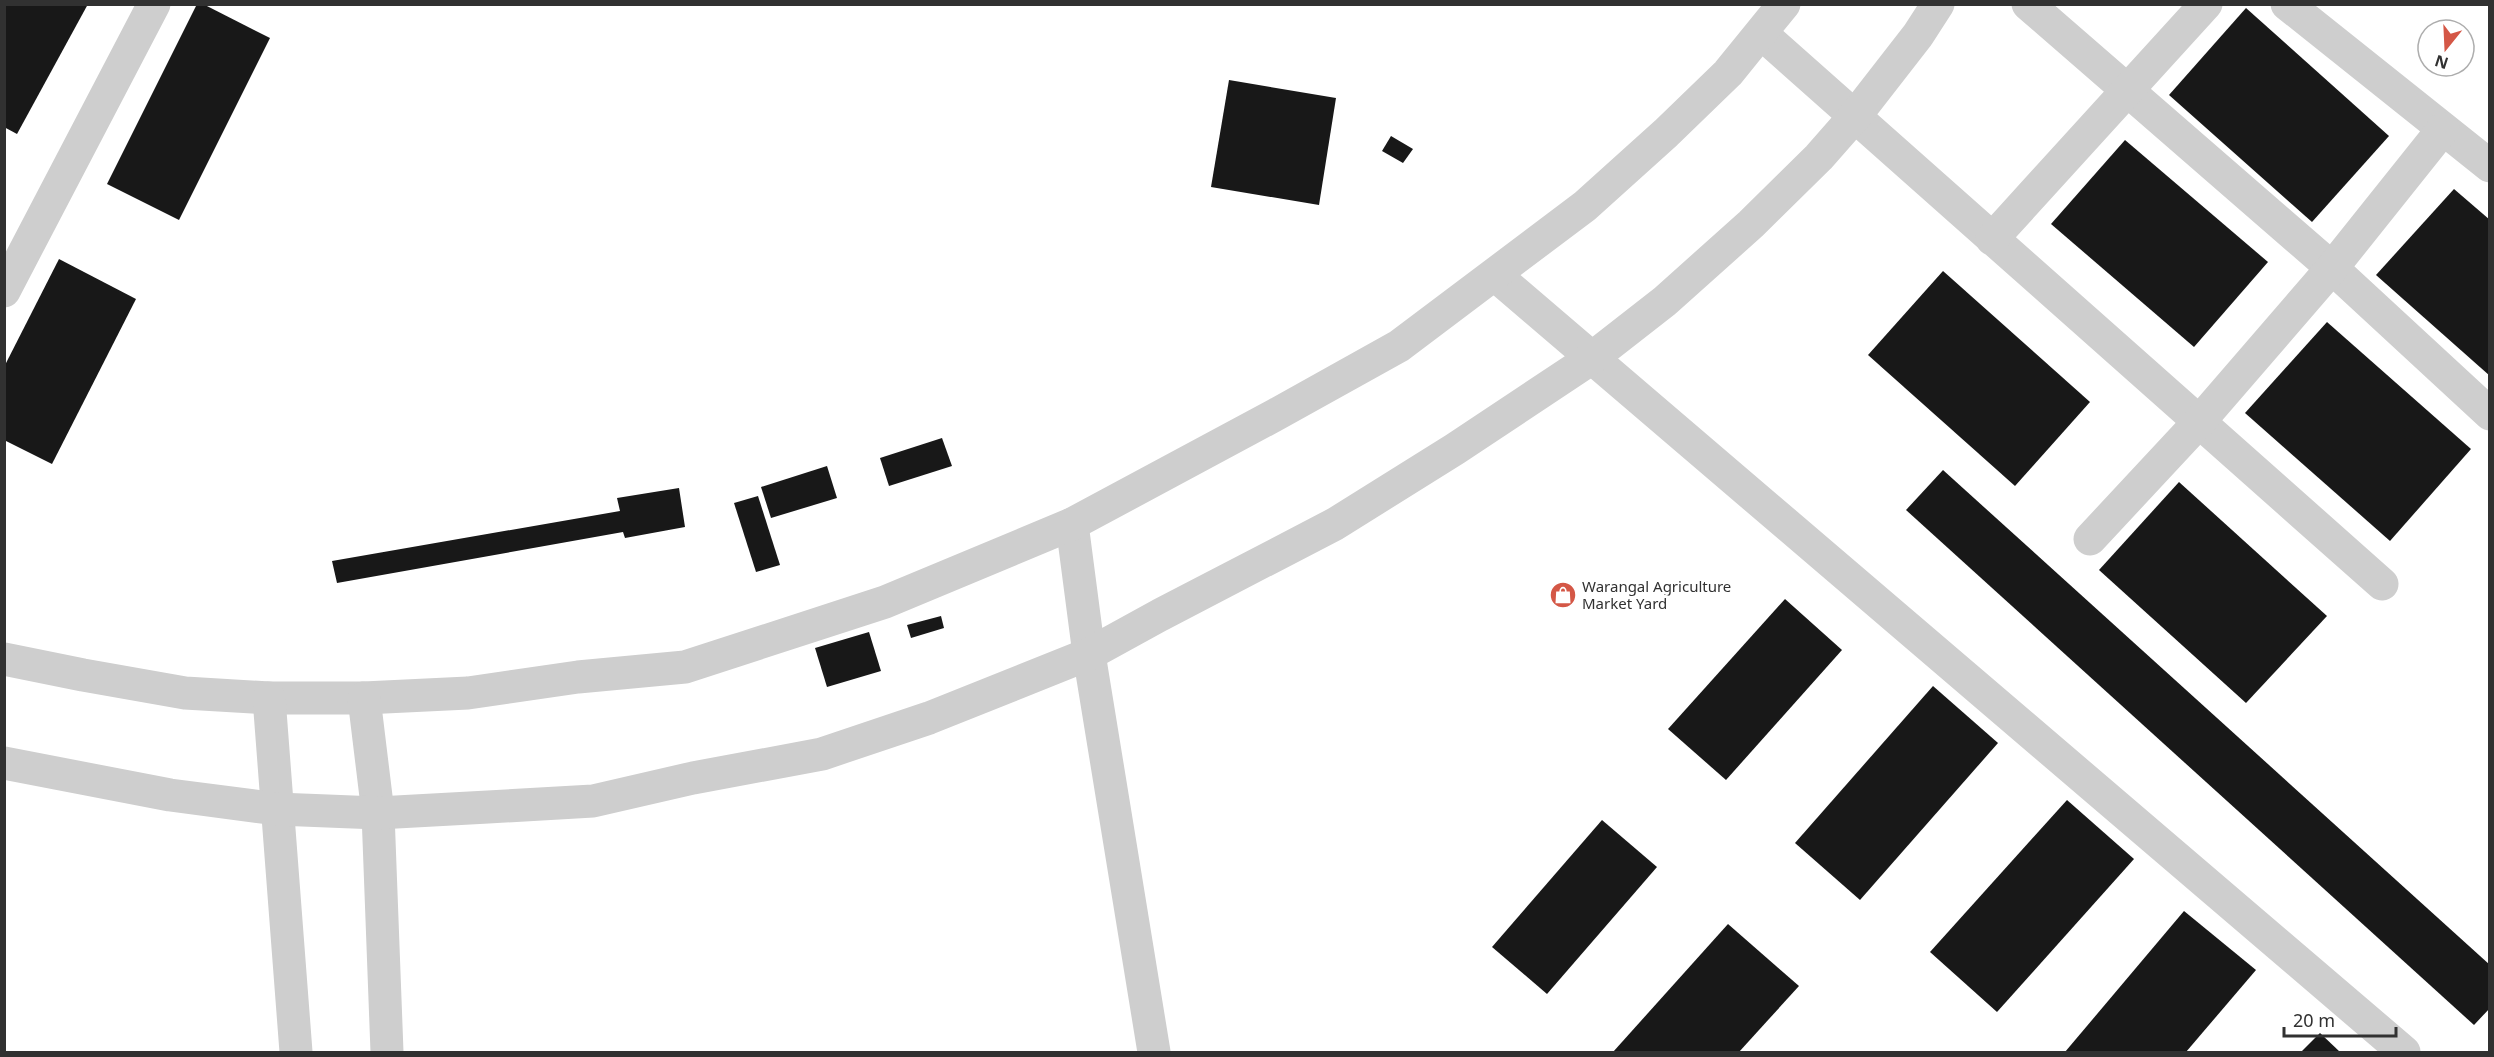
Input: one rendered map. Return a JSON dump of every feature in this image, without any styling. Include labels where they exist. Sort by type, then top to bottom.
[{"type":"lane","points":[[4,291],[154,4]]},
{"type":"lane","points":[[4,659],[185,693],[269,698],[364,698],[468,693],[578,677],[685,668],[885,602],[1072,524],[1399,346],[1585,206],[1618,177],[1728,73],[1762,34],[1784,4]]},
{"type":"lane","points":[[4,764],[170,795],[278,809],[378,813],[593,801],[693,778],[822,753],[929,718],[1089,654],[1335,524],[1455,449],[1592,358],[1665,301],[1751,224],[1819,157],[1855,116],[1918,35],[1938,4]]},
{"type":"lane","points":[[2028,4],[2332,268],[2490,414]]},
{"type":"lane","points":[[1992,239],[2206,4]]},
{"type":"lane","points":[[2287,4],[2490,166]]},
{"type":"lane","points":[[1762,34],[2382,584]]},
{"type":"lane","points":[[2090,539],[2199,422],[2332,268],[2443,129]]},
{"type":"lane","points":[[1495,275],[2404,1053]]},
{"type":"lane","points":[[1072,524],[1089,654],[1154,1053]]},
{"type":"lane","points":[[269,698],[296,1053]]},
{"type":"lane","points":[[364,698],[378,813],[387,1053]]},
{"type":"building","points":[[6,4],[88,4],[17,134],[4,127]]},
{"type":"building","points":[[197,4],[203,4],[270,38],[179,220],[107,184]]},
{"type":"building","points":[[2246,8],[2389,136],[2312,222],[2169,95]]},
{"type":"building","points":[[1229,80],[1336,98],[1319,205],[1211,187]]},
{"type":"building","points":[[1391,136],[1413,149],[1403,163],[1382,151]]},
{"type":"building","points":[[2125,140],[2268,262],[2194,347],[2051,224]]},
{"type":"building","points":[[2454,189],[2490,220],[2490,376],[2376,275]]},
{"type":"building","points":[[59,259],[136,299],[52,464],[4,440],[4,367]]},
{"type":"building","points":[[1943,271],[2090,402],[2015,486],[1868,355]]},
{"type":"building","points":[[2327,322],[2471,449],[2390,541],[2245,413]]},
{"type":"building","points":[[942,438],[952,466],[889,486],[880,458]]},
{"type":"building","points":[[827,466],[837,498],[771,518],[761,487]]},
{"type":"building","points":[[1943,470],[2490,965],[2490,1008],[2474,1025],[1906,510]]},
{"type":"building","points":[[2179,482],[2327,616],[2246,703],[2099,570]]},
{"type":"building","points":[[679,488],[685,527],[625,538],[623,532],[337,583],[332,561],[620,511],[617,498]]},
{"type":"building","points":[[758,496],[780,565],[756,572],[734,503]]},
{"type":"building","points":[[1785,599],[1842,650],[1726,780],[1668,729]]},
{"type":"building","points":[[941,616],[944,628],[911,638],[907,625]]},
{"type":"building","points":[[869,632],[881,671],[827,687],[815,648]]},
{"type":"building","points":[[1933,686],[1998,743],[1860,900],[1795,843]]},
{"type":"building","points":[[2067,800],[2134,859],[1997,1012],[1930,952]]},
{"type":"building","points":[[1602,820],[1657,867],[1547,994],[1492,947]]},
{"type":"building","points":[[2184,911],[2256,970],[2186,1052],[2065,1052]]},
{"type":"building","points":[[1728,924],[1799,986],[1739,1052],[1613,1052]]},
{"type":"building","points":[[2320,1033],[2340,1052],[2301,1052]]},
{"type":"place","name":"Warangal Agriculture Market Yard","points":[[1563,595]]}]
